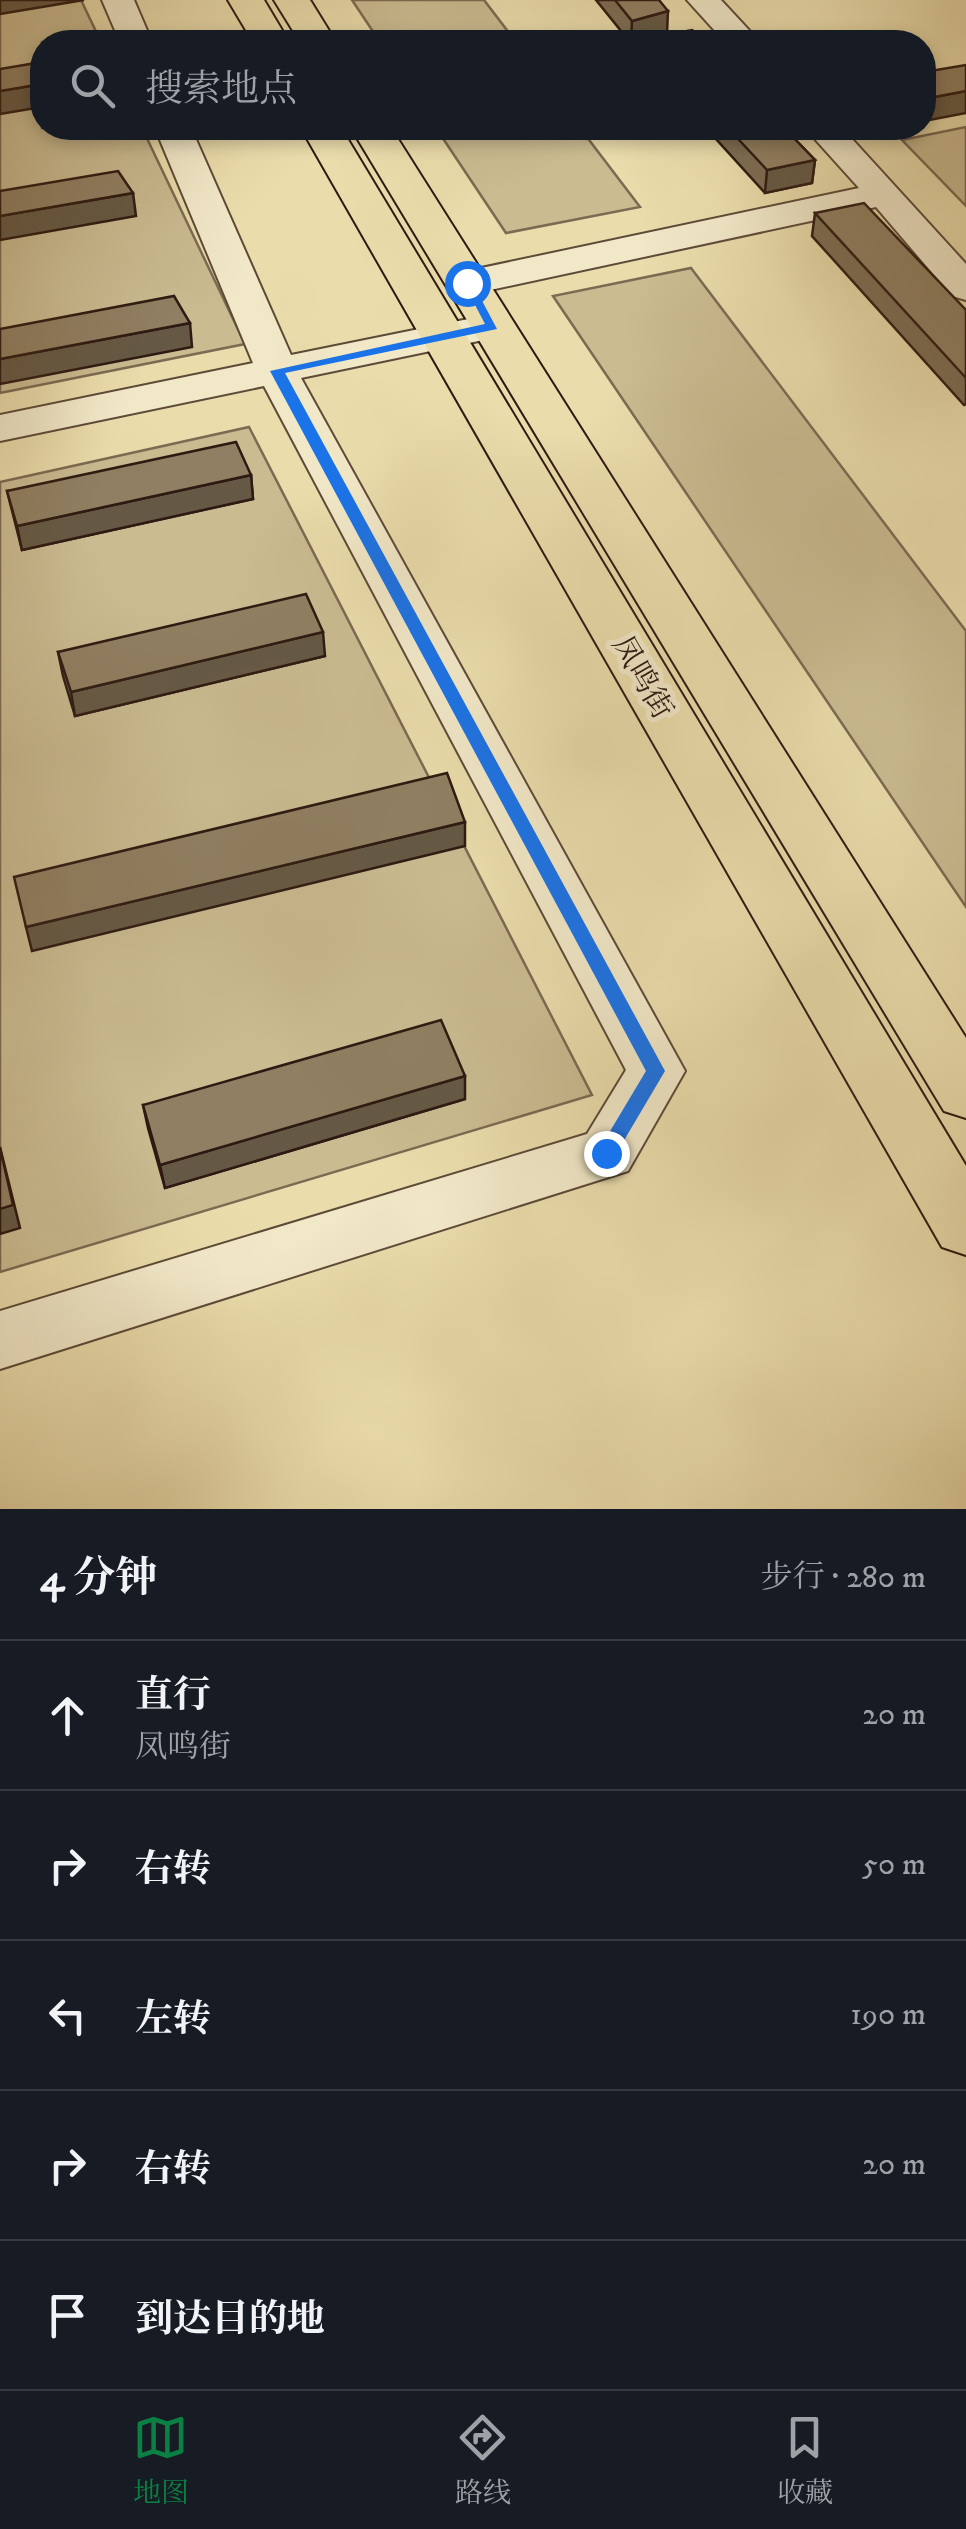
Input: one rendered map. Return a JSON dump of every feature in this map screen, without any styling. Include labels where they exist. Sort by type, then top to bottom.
[{"type":"main road","points":[[246,0],[264,30]]},
{"type":"main road","points":[[292,0],[311,30]]},
{"type":"main road","name":"凤鸣街","points":[[330,140],[468,331],[966,1092]]},
{"type":"main road","name":"凤鸣街","points":[[378,140],[467,283],[468,331],[966,1226]]},
{"type":"street","points":[[118,0],[131,30]]},
{"type":"street","points":[[703,0],[732,30]]},
{"type":"street","points":[[0,1340],[606,1153],[656,1071],[277,371],[177,140]]},
{"type":"street","points":[[834,140],[966,288]]},
{"type":"street","points":[[467,283],[885,194]]},
{"type":"street","points":[[0,428],[468,331]]},
{"type":"shaded area","points":[[0,0],[81,0],[95,30],[30,30],[30,140],[148,140],[245,344],[0,393]]},
{"type":"shaded area","points":[[352,0],[484,0],[507,30],[372,30]]},
{"type":"shaded area","points":[[966,127],[966,206],[902,140],[936,140],[936,133]]},
{"type":"shaded area","points":[[444,140],[589,140],[640,207],[506,233]]},
{"type":"shaded area","points":[[691,268],[966,631],[966,907],[553,296]]},
{"type":"shaded area","points":[[249,427],[592,1095],[0,1272],[0,482]]},
{"type":"building","points":[[615,0],[659,0],[668,11],[632,21]]},
{"type":"building","points":[[30,64],[30,86],[0,91],[0,69]]},
{"type":"building","points":[[966,65],[966,91],[936,97],[936,70]]},
{"type":"building","points":[[739,140],[796,140],[815,160],[767,170]]},
{"type":"building","points":[[118,171],[133,193],[0,216],[0,191]]},
{"type":"building","points":[[864,203],[966,310],[966,378],[815,213]]},
{"type":"building","points":[[174,296],[190,323],[0,359],[0,329]]},
{"type":"building","points":[[236,442],[251,475],[17,526],[7,491]]},
{"type":"building","points":[[306,594],[323,632],[71,692],[58,652]]},
{"type":"building","points":[[447,773],[465,822],[26,927],[14,877]]},
{"type":"building","points":[[441,1020],[465,1076],[160,1165],[143,1105]]},
{"type":"building","points":[[0,1148],[13,1205],[0,1209]]},
{"type":"route","points":[[467,283],[493,326],[277,371],[656,1071],[606,1153]]}]
